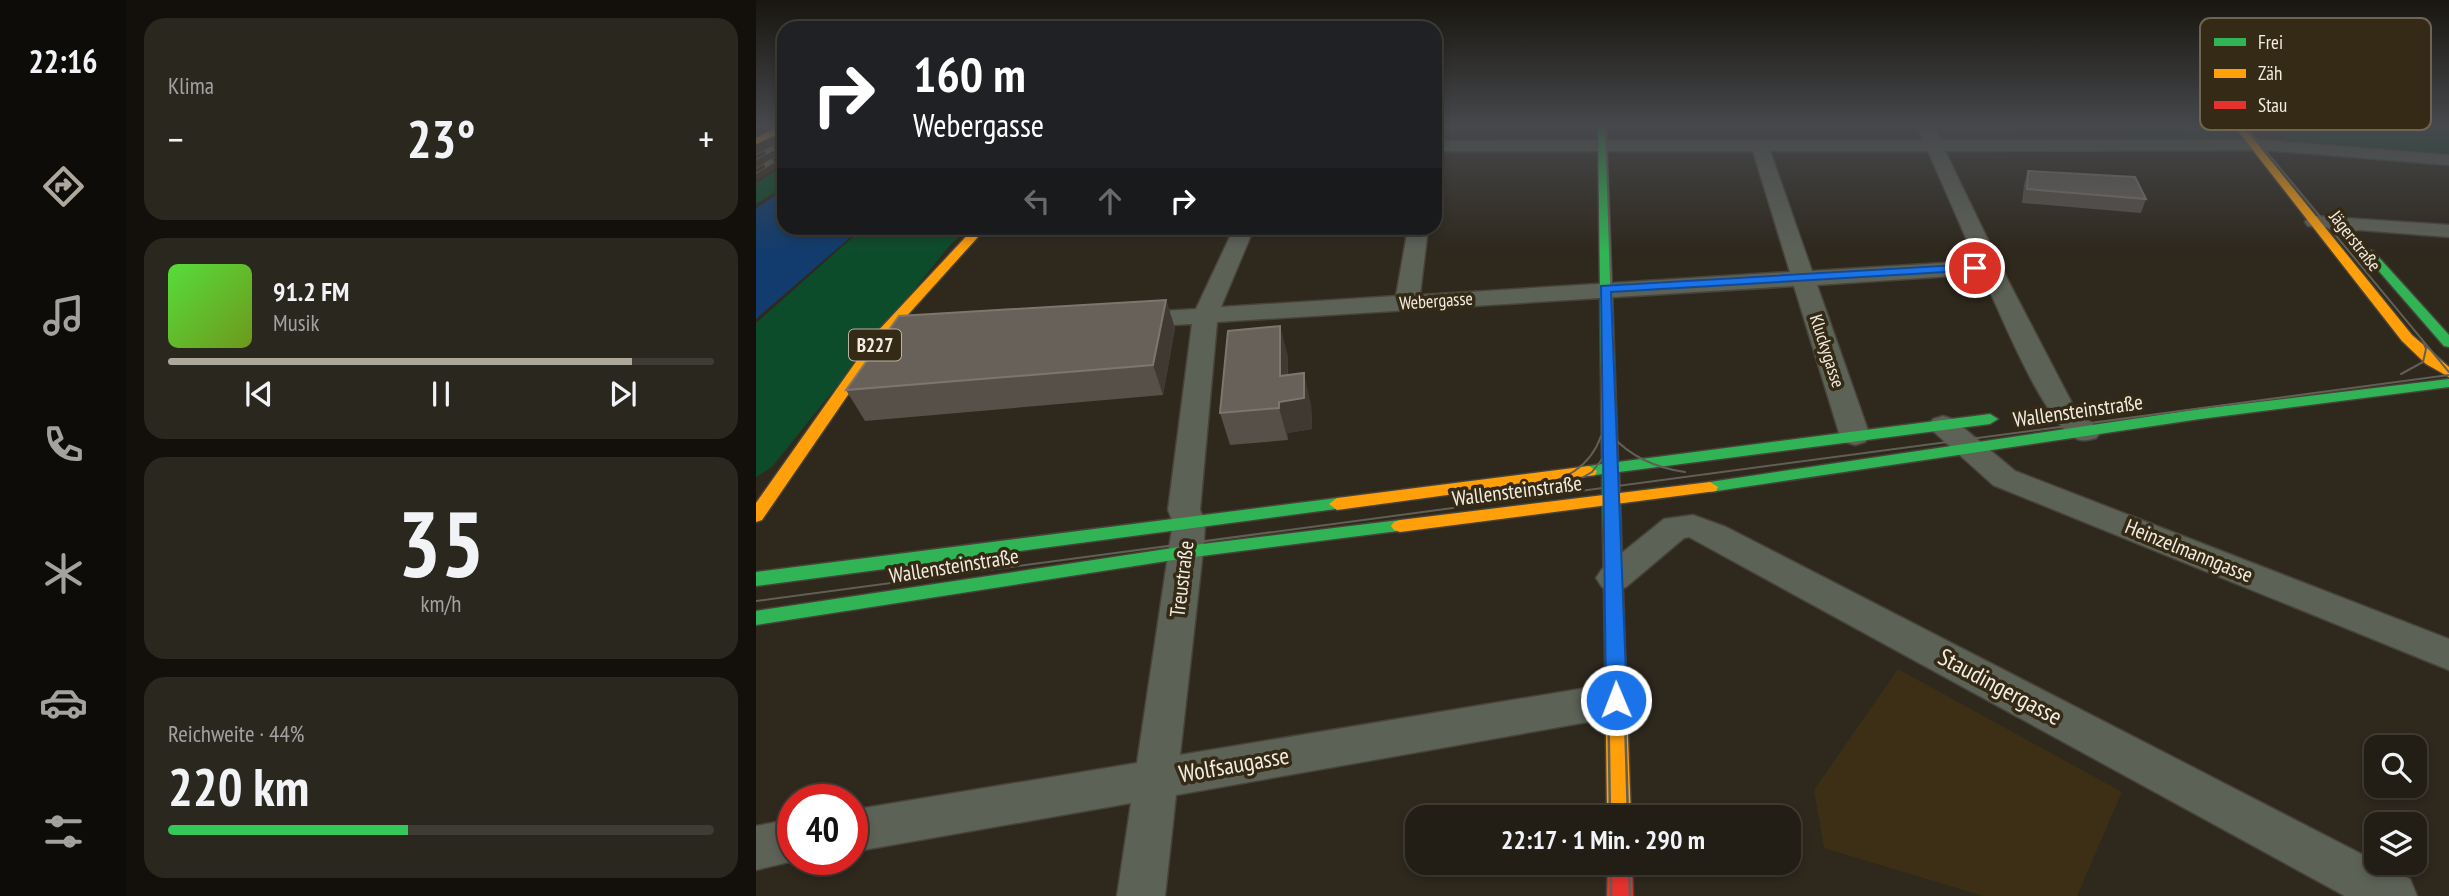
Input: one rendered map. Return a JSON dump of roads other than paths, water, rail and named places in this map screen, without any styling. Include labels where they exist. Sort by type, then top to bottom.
[{"type":"main road","points":[[1602,168],[1619,805]]},
{"type":"main road","name":"Jägerstraße","points":[[2276,168],[2321,213],[2407,338],[2431,361],[2449,373]]},
{"type":"main road","name":"Jägerstraße","points":[[2344,224],[2449,343]]},
{"type":"main road","name":"B227","points":[[756,516],[882,335],[974,235]]},
{"type":"main road","points":[[2410,364],[2449,360]]},
{"type":"main road","name":"Wallensteinstraße","points":[[756,579],[1188,537],[1612,501],[2449,383]]},
{"type":"main road","name":"Wallensteinstraße","points":[[2055,412],[2089,407]]},
{"type":"main road","name":"Wallensteinstraße","points":[[756,618],[1188,537],[1611,467],[2009,417]]},
{"type":"main road","points":[[1620,875],[1620,896]]},
{"type":"street","name":"Kluckygasse","points":[[1767,168],[1855,436]]},
{"type":"street","points":[[1945,168],[2055,412],[2087,432]]},
{"type":"street","points":[[2321,213],[2344,224],[2449,231]]},
{"type":"street","name":"Treustraße","points":[[1141,896],[1154,779],[1188,537],[1184,510],[1205,315],[1241,235]]},
{"type":"street","points":[[1407,303],[1417,235]]},
{"type":"street","name":"Webergasse","points":[[1111,321],[1990,267]]},
{"type":"street","points":[[882,335],[922,332]]},
{"type":"street","name":"Heinzelmanngasse","points":[[1943,425],[2004,478],[2449,655]]},
{"type":"street","name":"Staudingergasse","points":[[1614,579],[1676,527],[1693,526],[2393,896]]},
{"type":"street","name":"Wolfsaugasse","points":[[868,828],[1616,700]]},
{"type":"street","points":[[756,848],[777,844]]},
{"type":"water","points":[[777,194],[777,235],[853,235],[756,319],[756,208]]},
{"type":"tram line","points":[[1607,168],[1616,440]]},
{"type":"tram line","points":[[2280,168],[2422,340]]},
{"type":"tram line","points":[[2352,246],[2350,234],[2370,227],[2449,230]]},
{"type":"tram line","points":[[1602,322],[1604,456]]},
{"type":"tram line","points":[[2401,374],[2423,362],[2426,349],[2422,340]]},
{"type":"tram line","points":[[2422,340],[2449,372]]},
{"type":"tram line","points":[[1618,486],[2449,375]]},
{"type":"tram line","points":[[1533,488],[1574,471],[1590,457],[1601,436]]},
{"type":"tram line","points":[[1612,436],[1616,440]]},
{"type":"tram line","points":[[1616,440],[1645,461],[1685,472]]},
{"type":"tram line","points":[[1616,440],[1618,486]]},
{"type":"tram line","points":[[1563,489],[1592,472],[1604,456]]},
{"type":"tram line","points":[[1604,456],[1605,488]]},
{"type":"tram line","points":[[1605,488],[1618,486]]},
{"type":"tram line","points":[[1618,486],[1622,623]]},
{"type":"tram line","points":[[756,601],[1605,488]]},
{"type":"tram line","points":[[1605,488],[1607,623]]},
{"type":"tram line","points":[[1607,621],[1610,805]]},
{"type":"tram line","points":[[1622,621],[1628,805]]},
{"type":"tram line","points":[[1611,875],[1611,896]]},
{"type":"tram line","points":[[1629,875],[1630,896]]},
{"type":"railway","points":[[756,171],[761,168]]}]
